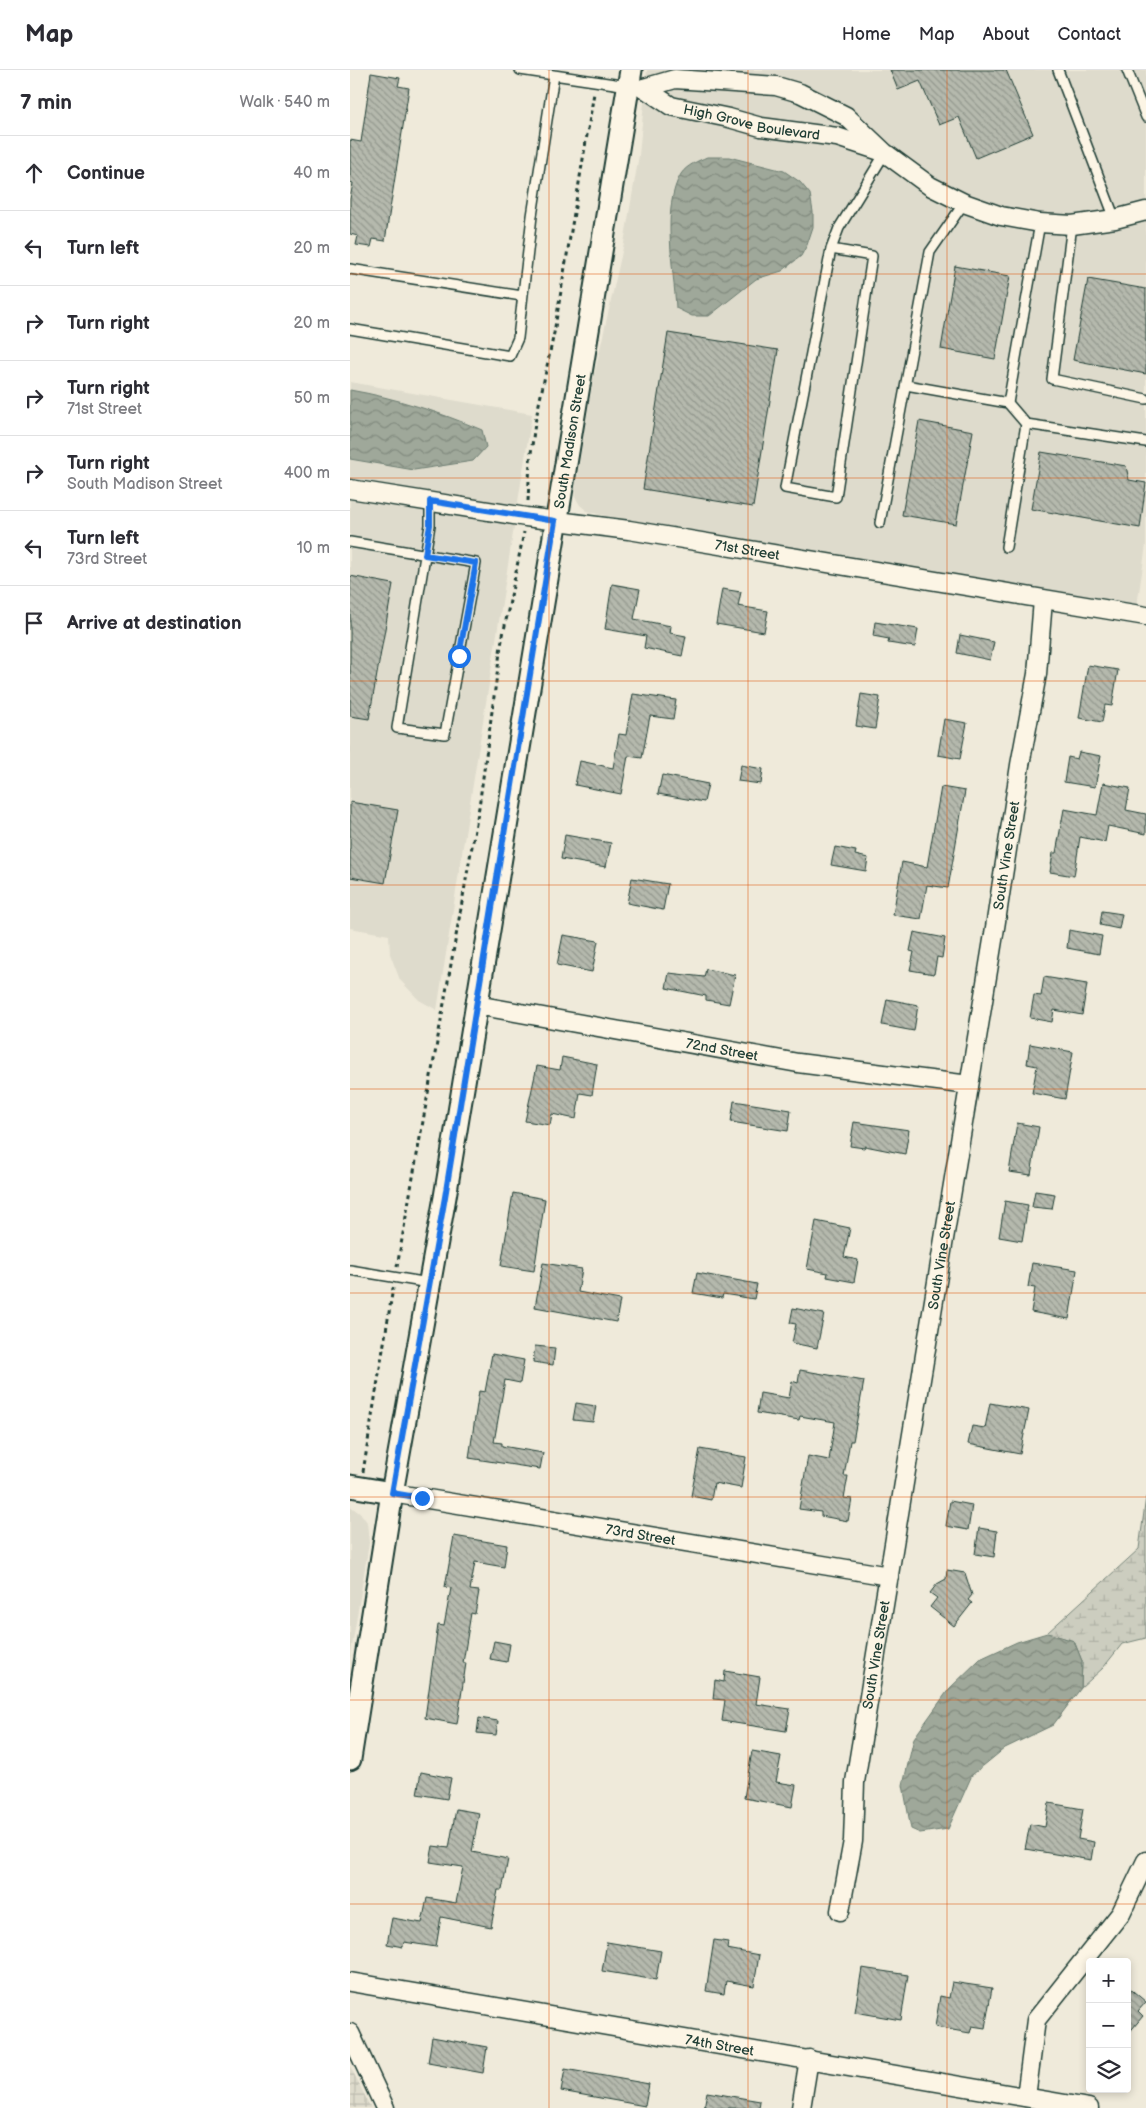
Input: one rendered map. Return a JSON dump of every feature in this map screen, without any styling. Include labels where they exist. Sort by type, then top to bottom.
[{"type":"street","name":"High Grove Boulevard","points":[[635,81],[675,79],[776,86],[792,91],[846,116],[885,153],[930,186],[964,203],[1001,216],[1040,223],[1072,225],[1115,220],[1146,211]]},
{"type":"street","name":"High Grove Boulevard","points":[[635,81],[671,106],[761,127],[837,137],[885,153]]},
{"type":"street","name":"South Madison Street","points":[[350,1759],[392,1493],[476,1005],[555,521],[635,81]]},
{"type":"street","name":"71st Street","points":[[350,489],[555,521],[629,530],[1146,616]]},
{"type":"street","name":"South Vine Street","points":[[840,1911],[853,1840],[855,1782],[1036,674],[1043,600]]},
{"type":"street","name":"72nd Street","points":[[476,1005],[798,1063],[969,1085]]},
{"type":"street","points":[[356,1487],[392,1493]]},
{"type":"street","name":"73rd Street","points":[[392,1493],[890,1576]]},
{"type":"street","points":[[1026,2097],[1036,2020],[1120,1913],[1146,1861]]},
{"type":"street","name":"74th Street","points":[[350,1982],[1089,2108]]},
{"type":"street","points":[[350,2033],[385,2108]]},
{"type":"street","points":[[801,2108],[809,2059]]},
{"type":"lane","points":[[520,70],[594,81],[635,81]]},
{"type":"lane","points":[[1058,70],[1115,220]]},
{"type":"lane","points":[[1127,70],[1146,117]]},
{"type":"lane","points":[[350,329],[510,356],[518,338],[522,296],[554,75]]},
{"type":"lane","points":[[831,249],[872,256],[836,498],[785,488],[831,249],[839,228],[885,153]]},
{"type":"lane","points":[[880,523],[930,252],[964,203]]},
{"type":"lane","points":[[1008,403],[1040,223]]},
{"type":"lane","points":[[1072,225],[1052,379],[1146,400]]},
{"type":"lane","points":[[350,269],[522,296]]},
{"type":"lane","points":[[906,385],[1008,403],[1026,424],[1146,442]]},
{"type":"lane","points":[[1006,546],[1026,424]]},
{"type":"lane","points":[[350,542],[425,555],[476,563],[445,734],[397,728],[425,555],[430,525],[430,501]]},
{"type":"lane","points":[[350,1270],[429,1283]]},
{"type":"path","points":[[528,498],[535,423],[554,332],[585,153],[594,81]]},
{"type":"path","points":[[356,1487],[479,807],[500,645],[523,534]]},
{"type":"shaded area","points":[[647,70],[1146,70],[1146,545],[1137,606],[600,515],[587,511],[580,505],[575,497],[575,488],[593,380],[624,243],[639,155]]},
{"type":"shaded area","points":[[350,382],[532,414],[437,1010],[419,1000],[400,980],[390,954],[389,935],[350,928]]},
{"type":"shaded area","points":[[350,1506],[361,1514],[367,1522],[369,1543],[350,1658]]},
{"type":"shaded area","points":[[350,2066],[371,2108],[350,2108]]},
{"type":"green space","points":[[1146,1497],[1146,1638],[1122,1644],[1103,1668],[1081,1688],[1082,1661],[1074,1641],[1047,1633],[1139,1549]]},
{"type":"water","points":[[707,157],[729,157],[784,171],[800,182],[810,194],[813,227],[801,256],[782,271],[756,279],[709,316],[692,316],[676,308],[670,221],[675,188],[681,174],[689,166]]},
{"type":"water","points":[[350,390],[417,406],[482,430],[486,447],[473,461],[414,470],[350,459]]},
{"type":"water","points":[[1047,1633],[1074,1641],[1082,1661],[1081,1688],[1053,1725],[1005,1748],[972,1775],[948,1829],[920,1833],[911,1829],[903,1785],[914,1738],[949,1689],[980,1659],[1017,1642]]},
{"type":"building","points":[[890,70],[1006,70],[1033,134],[976,158],[959,117],[939,125],[920,81],[898,90]]},
{"type":"building","points":[[371,73],[400,78],[398,86],[409,88],[385,241],[373,239],[371,247],[356,245],[358,236],[350,234],[350,199],[353,183],[350,182],[350,140],[361,142]]},
{"type":"building","points":[[955,266],[1010,276],[995,359],[941,349]]},
{"type":"building","points":[[1088,279],[1146,289],[1146,374],[1073,360]]},
{"type":"building","points":[[668,333],[778,350],[753,507],[643,489]]},
{"type":"building","points":[[919,421],[973,431],[956,524],[902,515]]},
{"type":"building","points":[[1041,452],[1126,466],[1129,480],[1146,483],[1140,528],[1031,509]]},
{"type":"building","points":[[350,576],[393,584],[369,719],[350,716]]},
{"type":"building","points":[[612,584],[640,589],[634,619],[671,626],[670,633],[686,636],[682,656],[644,648],[646,636],[605,629]]},
{"type":"building","points":[[722,589],[741,592],[738,606],[768,611],[764,632],[716,624]]},
{"type":"building","points":[[875,622],[918,629],[915,647],[888,643],[889,639],[873,636]]},
{"type":"building","points":[[960,635],[994,642],[990,660],[957,653]]},
{"type":"building","points":[[1088,665],[1118,670],[1112,706],[1105,705],[1102,722],[1079,718]]},
{"type":"building","points":[[633,694],[676,700],[673,719],[650,716],[642,758],[628,756],[621,794],[575,785],[580,761],[613,768],[619,734],[626,735]]},
{"type":"building","points":[[861,694],[880,697],[875,729],[856,726]]},
{"type":"building","points":[[944,719],[967,723],[960,759],[938,755]]},
{"type":"building","points":[[1079,752],[1101,756],[1095,787],[1064,782],[1068,757],[1077,759]]},
{"type":"building","points":[[741,765],[763,769],[761,784],[738,781]]},
{"type":"building","points":[[662,775],[708,784],[704,802],[658,794]]},
{"type":"building","points":[[1103,783],[1130,788],[1126,810],[1146,814],[1146,834],[1108,826],[1105,842],[1080,837],[1074,876],[1050,872],[1053,853],[1056,853],[1064,809],[1097,815]]},
{"type":"building","points":[[941,787],[965,791],[948,888],[927,885],[921,919],[893,915],[902,862],[927,867]]},
{"type":"building","points":[[350,802],[398,810],[385,883],[350,877]]},
{"type":"building","points":[[565,835],[611,843],[606,867],[561,859]]},
{"type":"building","points":[[835,847],[856,851],[855,855],[868,858],[866,871],[831,865]]},
{"type":"building","points":[[632,878],[668,884],[663,910],[627,903]]},
{"type":"building","points":[[1102,911],[1122,914],[1119,929],[1100,925]]},
{"type":"building","points":[[1069,930],[1102,936],[1099,954],[1067,948]]},
{"type":"building","points":[[914,932],[945,938],[942,958],[937,957],[934,974],[910,970],[914,952],[910,951]]},
{"type":"building","points":[[563,935],[598,941],[592,972],[557,965]]},
{"type":"building","points":[[706,969],[735,975],[729,1004],[706,1000],[706,996],[666,988],[669,973],[704,977]]},
{"type":"building","points":[[1044,977],[1087,984],[1082,1015],[1054,1010],[1052,1022],[1030,1018],[1034,995],[1041,996]]},
{"type":"building","points":[[887,999],[918,1005],[914,1031],[882,1025]]},
{"type":"building","points":[[1030,1044],[1073,1052],[1065,1099],[1032,1093],[1037,1066],[1027,1064]]},
{"type":"building","points":[[562,1057],[597,1064],[592,1095],[580,1093],[576,1119],[552,1114],[550,1125],[525,1121],[537,1066],[560,1070]]},
{"type":"building","points":[[734,1101],[791,1110],[788,1131],[731,1122]]},
{"type":"building","points":[[854,1122],[909,1130],[905,1154],[865,1146],[864,1148],[850,1146]]},
{"type":"building","points":[[1017,1123],[1039,1127],[1031,1175],[1009,1172]]},
{"type":"building","points":[[1035,1191],[1055,1194],[1052,1209],[1032,1207]]},
{"type":"building","points":[[513,1193],[545,1199],[534,1271],[501,1266]]},
{"type":"building","points":[[1005,1201],[1028,1205],[1022,1241],[999,1237]]},
{"type":"building","points":[[816,1221],[850,1228],[844,1257],[858,1260],[854,1282],[827,1277],[828,1273],[807,1269]]},
{"type":"building","points":[[543,1263],[582,1269],[578,1292],[620,1300],[616,1322],[535,1307]]},
{"type":"building","points":[[1032,1263],[1077,1270],[1069,1319],[1031,1312],[1035,1288],[1028,1287]]},
{"type":"building","points":[[697,1273],[757,1284],[754,1299],[723,1294],[722,1298],[693,1293]]},
{"type":"building","points":[[793,1308],[824,1314],[817,1348],[792,1343],[796,1324],[790,1323]]},
{"type":"building","points":[[535,1346],[555,1348],[553,1365],[533,1362]]},
{"type":"building","points":[[492,1354],[524,1360],[520,1383],[505,1380],[494,1442],[502,1443],[502,1446],[543,1453],[540,1469],[469,1458],[479,1391],[485,1392]]},
{"type":"building","points":[[800,1370],[864,1381],[853,1441],[850,1441],[844,1476],[848,1476],[844,1498],[852,1499],[848,1521],[821,1516],[821,1512],[799,1509],[808,1456],[829,1460],[835,1422],[800,1416],[799,1420],[757,1413],[760,1393],[789,1398],[792,1381],[798,1383]]},
{"type":"building","points":[[576,1403],[596,1406],[593,1422],[573,1420]]},
{"type":"building","points":[[990,1403],[1029,1410],[1020,1454],[968,1444],[972,1426],[985,1428]]},
{"type":"building","points":[[700,1449],[746,1457],[741,1488],[714,1483],[711,1500],[691,1496]]},
{"type":"building","points":[[950,1501],[972,1505],[968,1530],[946,1526]]},
{"type":"building","points":[[979,1528],[997,1531],[994,1557],[975,1554]]},
{"type":"building","points":[[454,1536],[507,1545],[504,1567],[475,1562],[470,1590],[479,1591],[475,1614],[471,1613],[463,1663],[466,1663],[457,1724],[425,1718],[438,1625],[444,1626],[451,1588],[445,1587]]},
{"type":"building","points":[[947,1570],[965,1573],[972,1595],[968,1600],[972,1603],[954,1626],[930,1607],[937,1598],[930,1593],[937,1584],[946,1579]]},
{"type":"building","points":[[494,1641],[510,1644],[507,1662],[490,1659]]},
{"type":"building","points":[[725,1671],[760,1677],[756,1704],[790,1709],[786,1731],[722,1721],[725,1700],[713,1699],[715,1680],[724,1682]]},
{"type":"building","points":[[479,1718],[498,1721],[496,1735],[477,1733]]},
{"type":"building","points":[[752,1751],[781,1756],[776,1782],[796,1785],[792,1807],[744,1798]]},
{"type":"building","points":[[421,1772],[451,1778],[447,1799],[417,1794]]},
{"type":"building","points":[[1049,1803],[1083,1809],[1078,1839],[1094,1842],[1091,1860],[1025,1849],[1030,1824],[1045,1827]]},
{"type":"building","points":[[456,1809],[479,1813],[472,1852],[508,1859],[502,1890],[498,1890],[491,1927],[441,1917],[436,1947],[404,1942],[403,1947],[387,1944],[392,1918],[422,1923],[427,1898],[456,1903],[463,1867],[430,1862],[433,1846],[449,1848]]},
{"type":"building","points":[[714,1940],[728,1942],[727,1949],[759,1955],[754,1986],[726,1981],[724,1994],[706,1991]]},
{"type":"building","points":[[607,1942],[661,1951],[656,1980],[602,1971]]},
{"type":"building","points":[[862,1968],[908,1975],[901,2020],[855,2012]]},
{"type":"building","points":[[952,1982],[992,1988],[985,2028],[972,2026],[970,2033],[935,2027],[940,1996],[949,1998]]},
{"type":"building","points":[[1131,1989],[1146,2002],[1138,2011],[1143,2016],[1131,2030]]},
{"type":"building","points":[[432,2037],[487,2047],[483,2073],[428,2063]]},
{"type":"building","points":[[565,2069],[649,2084],[645,2106],[561,2091]]},
{"type":"building","points":[[707,2092],[760,2101],[759,2108],[704,2108]]},
{"type":"route","points":[[422,1498],[392,1493],[445,1197],[555,521],[430,501],[430,525],[425,555],[476,563],[459,656]]}]
